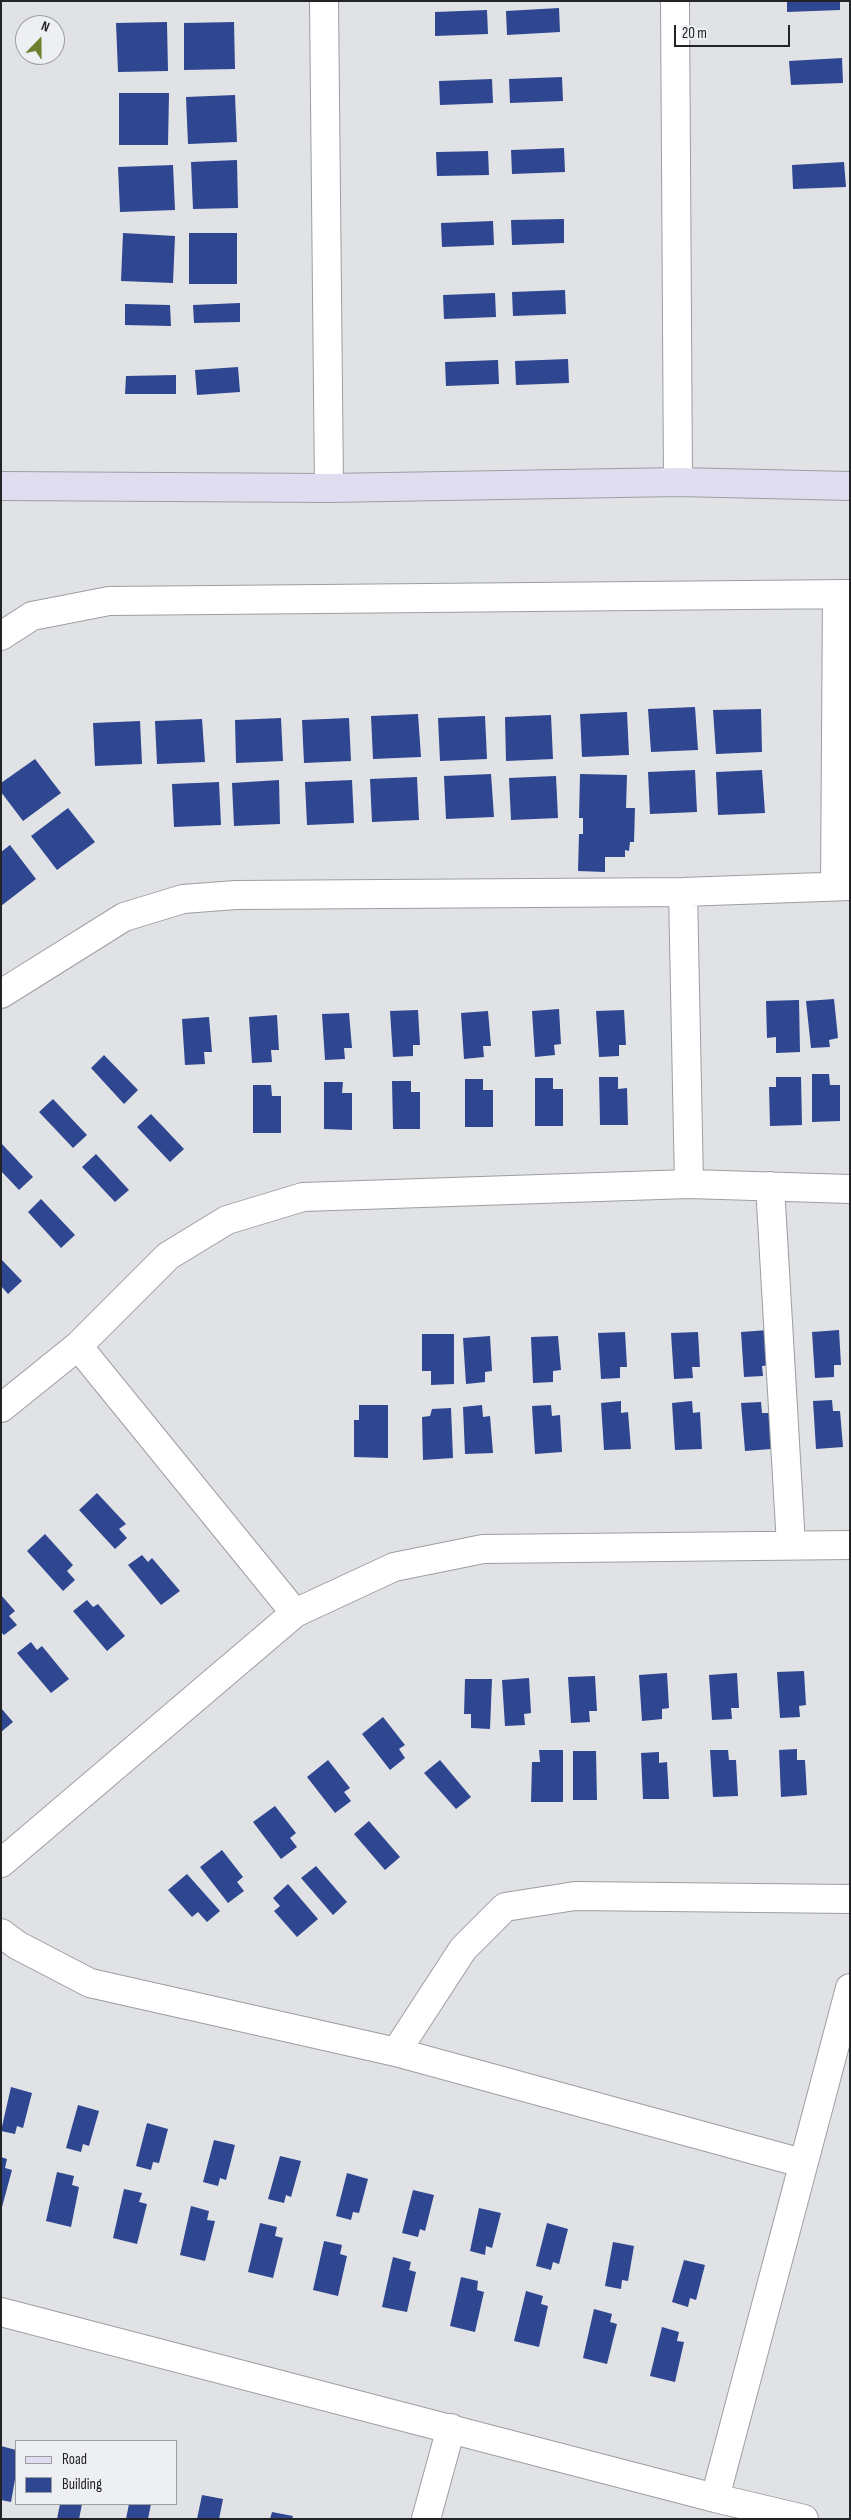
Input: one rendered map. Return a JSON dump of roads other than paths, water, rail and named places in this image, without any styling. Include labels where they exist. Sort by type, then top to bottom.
[{"type":"street","points":[[324,1],[330,488]]},
{"type":"street","points":[[675,1],[678,482]]},
{"type":"street","points":[[1,486],[330,488],[678,482],[850,486]]},
{"type":"street","points":[[1,636],[32,616],[108,601],[843,594],[842,886],[683,892],[236,895],[183,899],[124,917],[1,994]]},
{"type":"street","points":[[683,892],[689,1184]]},
{"type":"street","points":[[1,1408],[78,1346],[168,1256],[227,1220],[303,1197],[689,1184],[850,1189]]},
{"type":"street","points":[[770,1186],[791,1546]]},
{"type":"street","points":[[78,1346],[295,1613]]},
{"type":"street","points":[[1,1864],[295,1613],[394,1568],[483,1549],[850,1545]]},
{"type":"street","points":[[396,2052],[463,1949],[505,1907],[574,1896],[850,1899]]},
{"type":"street","points":[[1,1933],[17,1945],[90,1983],[396,2052],[802,2163]]},
{"type":"street","points":[[715,2498],[802,2163],[850,1988]]},
{"type":"street","points":[[1,2312],[715,2498],[804,2519]]},
{"type":"street","points":[[426,2519],[451,2428]]}]
